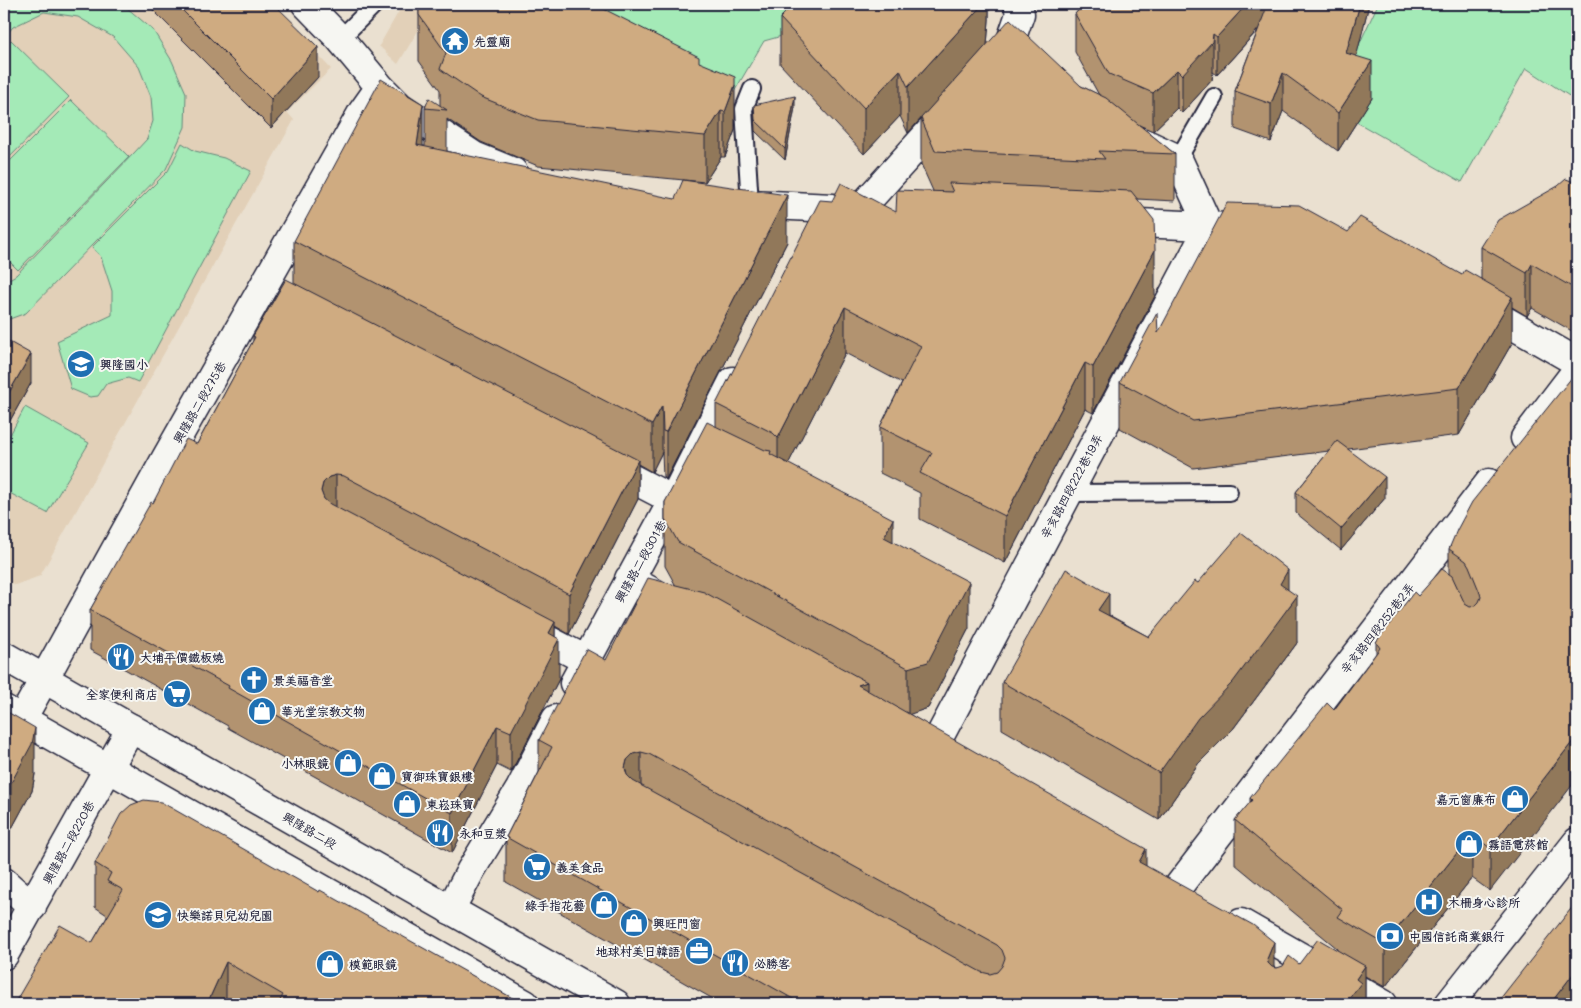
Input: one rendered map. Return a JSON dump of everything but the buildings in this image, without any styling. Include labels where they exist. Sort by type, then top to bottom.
[{"type":"street","points":[[306,4],[340,39],[380,87],[400,107],[474,156],[533,180]]},
{"type":"street","points":[[990,64],[1010,43],[1020,14],[1018,4]]},
{"type":"street","points":[[1010,43],[1044,75]]},
{"type":"street","name":"興隆路二段275巷","points":[[13,714],[44,679],[166,458],[272,294],[363,111],[380,87]]},
{"type":"street","points":[[860,209],[964,94]]},
{"type":"street","points":[[1118,132],[1178,158],[1209,226]]},
{"type":"street","points":[[722,203],[889,211]]},
{"type":"street","points":[[808,234],[822,208]]},
{"type":"street","points":[[1093,221],[1275,229]]},
{"type":"street","name":"辛亥路四段222巷19弄","points":[[934,747],[1209,226]]},
{"type":"street","points":[[1457,294],[1577,362]]},
{"type":"street","name":"興隆路二段301巷","points":[[450,910],[471,870],[520,790],[586,660],[673,500],[705,456],[746,356]]},
{"type":"street","name":"辛亥路四段252巷2弄","points":[[1382,1004],[1296,965],[1210,906],[1169,882],[1422,586],[1508,459],[1577,370]]},
{"type":"street","points":[[586,455],[673,500]]},
{"type":"street","points":[[629,579],[697,616]]},
{"type":"street","points":[[500,615],[586,660]]},
{"type":"street","name":"興隆路二段","points":[[4,656],[616,1004]]},
{"type":"street","points":[[13,714],[525,1004]]},
{"type":"street","name":"興隆路二段220巷","points":[[4,956],[131,728]]},
{"type":"street","points":[[908,733],[959,761]]},
{"type":"street","points":[[1449,1004],[1577,842]]},
{"type":"street","points":[[4,882],[32,907]]},
{"type":"lane","points":[[340,39],[375,4]]},
{"type":"lane","points":[[750,204],[744,109],[752,89]]},
{"type":"lane","points":[[1178,158],[1214,96]]},
{"type":"lane","points":[[1068,493],[1229,492]]},
{"type":"shaded area","name":"興隆國小","points":[[4,4],[270,4],[331,69],[287,112],[294,120],[40,576],[15,585],[4,579]]},
{"type":"shaded area","points":[[403,4],[434,4],[398,64],[379,46]]},
{"type":"green space","points":[[4,4],[120,4],[153,30],[172,61],[186,93],[185,127],[166,169],[26,313],[4,321],[4,282],[16,275],[147,139],[153,121],[151,97],[139,67],[113,37],[78,17],[44,12],[13,27],[4,37]]},
{"type":"green space","points":[[587,4],[823,4],[796,32],[764,41],[734,92]]},
{"type":"green space","points":[[1378,4],[1577,4],[1577,101],[1526,68],[1462,182],[1330,107]]},
{"type":"green space","points":[[11,40],[69,97],[4,163],[4,47]]},
{"type":"green space","points":[[71,100],[129,157],[18,270],[4,256],[4,167]]},
{"type":"green space","points":[[182,143],[195,151],[224,158],[251,171],[138,382],[128,378],[106,384],[98,396],[90,397],[71,389],[57,341],[112,315],[112,291],[101,257],[92,247],[168,171]]},
{"type":"green space","points":[[25,407],[89,443],[47,513],[4,490],[4,446]]},
{"type":"place","name":"先靈廟","points":[[455,41]]},
{"type":"place","name":"興隆國小","points":[[81,364]]},
{"type":"place","name":"大埔平價鐵板燒","points":[[121,657]]},
{"type":"place","name":"景美福音堂","points":[[254,680]]},
{"type":"place","name":"全家便利商店","points":[[177,694]]},
{"type":"place","name":"華光堂宗教文物","points":[[262,711]]},
{"type":"place","name":"小林眼鏡","points":[[348,763]]},
{"type":"place","name":"寶御珠寶銀樓","points":[[382,776]]},
{"type":"place","name":"嘉元窗廉布","points":[[1515,799]]},
{"type":"place","name":"東崧珠寶","points":[[407,804]]},
{"type":"place","name":"永和豆漿","points":[[440,833]]},
{"type":"place","name":"霧語電菸館","points":[[1469,844]]},
{"type":"place","name":"義美食品","points":[[537,867]]},
{"type":"place","name":"木柵身心診所","points":[[1429,902]]},
{"type":"place","name":"綠手指花藝","points":[[604,905]]},
{"type":"place","name":"快樂諾貝兒幼兒園","points":[[158,915]]},
{"type":"place","name":"興旺門窗","points":[[634,923]]},
{"type":"place","name":"中國信託商業銀行","points":[[1390,936]]},
{"type":"place","name":"地球村美日韓語","points":[[699,951]]},
{"type":"place","name":"必勝客","points":[[735,963]]},
{"type":"place","name":"模範眼鏡","points":[[330,964]]}]
